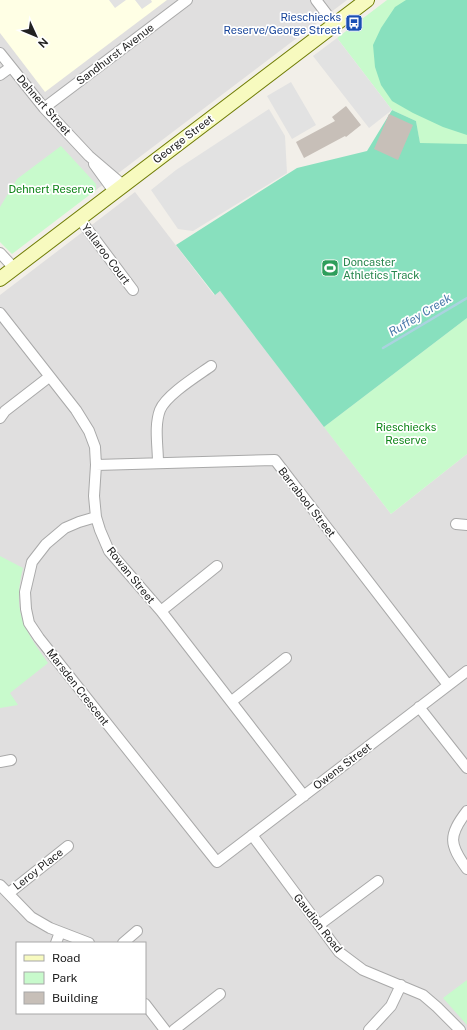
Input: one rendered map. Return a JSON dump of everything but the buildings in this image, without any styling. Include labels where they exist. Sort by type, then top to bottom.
[{"type":"main road","name":"George Street","points":[[8,273],[367,0]]},
{"type":"street","name":"Sandhurst Avenue","points":[[44,108],[187,0]]},
{"type":"street","points":[[316,0],[335,25]]},
{"type":"street","name":"Dehnert Street","points":[[0,52],[6,66],[89,156],[104,179],[119,188]]},
{"type":"street","points":[[0,75],[6,66]]},
{"type":"street","name":"Yallaroo Court","points":[[79,218],[133,290]]},
{"type":"street","points":[[0,253],[8,273]]},
{"type":"street","points":[[0,258],[8,273]]},
{"type":"street","name":"Rowan Street","points":[[0,313],[76,410],[89,431],[94,447],[96,465],[94,496],[96,517],[109,550],[161,611],[304,796]]},
{"type":"street","points":[[158,463],[157,429],[160,410],[173,394],[211,366]]},
{"type":"street","points":[[0,418],[5,411],[49,377]]},
{"type":"street","name":"Barrabool Street","points":[[96,465],[275,460],[448,685]]},
{"type":"street","name":"Marsden Crescent","points":[[96,517],[65,528],[46,544],[32,562],[25,592],[30,623],[43,644],[217,862]]},
{"type":"street","points":[[456,524],[467,525]]},
{"type":"street","points":[[161,611],[217,566]]},
{"type":"street","points":[[232,701],[286,658]]},
{"type":"street","name":"Owens Street","points":[[217,862],[467,671]]},
{"type":"street","points":[[419,707],[467,768]]},
{"type":"street","points":[[0,762],[12,760]]},
{"type":"street","points":[[467,811],[454,831],[452,842],[455,851],[467,869]]},
{"type":"street","name":"Gaudion Road","points":[[252,835],[339,952],[363,970],[423,995],[460,1030]]},
{"type":"street","name":"Leroy Place","points":[[8,893],[68,846]]},
{"type":"street","points":[[319,924],[378,881]]},
{"type":"street","points":[[0,885],[31,917],[50,928],[86,942]]},
{"type":"street","points":[[124,942],[137,931]]},
{"type":"street","points":[[56,942],[60,932]]},
{"type":"street","points":[[369,1030],[391,1006],[401,985]]},
{"type":"street","points":[[174,1030],[220,994]]},
{"type":"street","points":[[146,1005],[165,1030]]},
{"type":"shaded area","points":[[0,0],[347,0],[96,190],[96,184],[0,207]]},
{"type":"shaded area","points":[[0,0],[167,0],[45,92],[0,33]]},
{"type":"shaded area","points":[[109,0],[126,0],[115,8]]},
{"type":"shaded area","points":[[135,0],[151,0],[152,2],[142,9]]},
{"type":"shaded area","points":[[337,38],[392,110],[369,128],[313,56]]},
{"type":"shaded area","points":[[291,82],[316,125],[292,139],[267,96]]},
{"type":"shaded area","points":[[269,109],[285,136],[287,173],[193,231],[178,229],[151,190],[176,170]]},
{"type":"shaded area","points":[[135,192],[214,295],[220,291],[391,514],[467,454],[467,1030],[0,1030],[0,295]]},
{"type":"green space","points":[[387,0],[467,0],[467,144],[420,144],[416,121],[392,110],[337,38]]},
{"type":"green space","points":[[406,0],[467,0],[467,135],[443,127],[392,101],[381,85],[375,67],[373,45],[381,28],[395,7]]},
{"type":"green space","name":"Doncaster Athletics Track","points":[[392,110],[416,121],[420,143],[467,144],[467,318],[324,427],[220,291],[215,295],[176,245],[297,168],[367,151]]},
{"type":"green space","name":"Dehnert Reserve","points":[[61,146],[96,184],[96,190],[12,254],[0,242],[0,207],[17,179]]},
{"type":"green space","name":"Rieschiecks Reserve","points":[[467,318],[467,454],[391,514],[324,427]]},
{"type":"green space","points":[[0,556],[23,568],[19,597],[22,619],[32,640],[48,663],[10,693],[18,705],[0,708]]},
{"type":"green space","points":[[467,980],[467,1025],[443,998]]},
{"type":"waterway","name":"Ruffey Creek","points":[[383,348],[467,298]]},
{"type":"place","name":"Rieschiecks Reserve/George Street","points":[[354,23]]},
{"type":"place","name":"Doncaster Athletics Track","points":[[330,268]]}]
